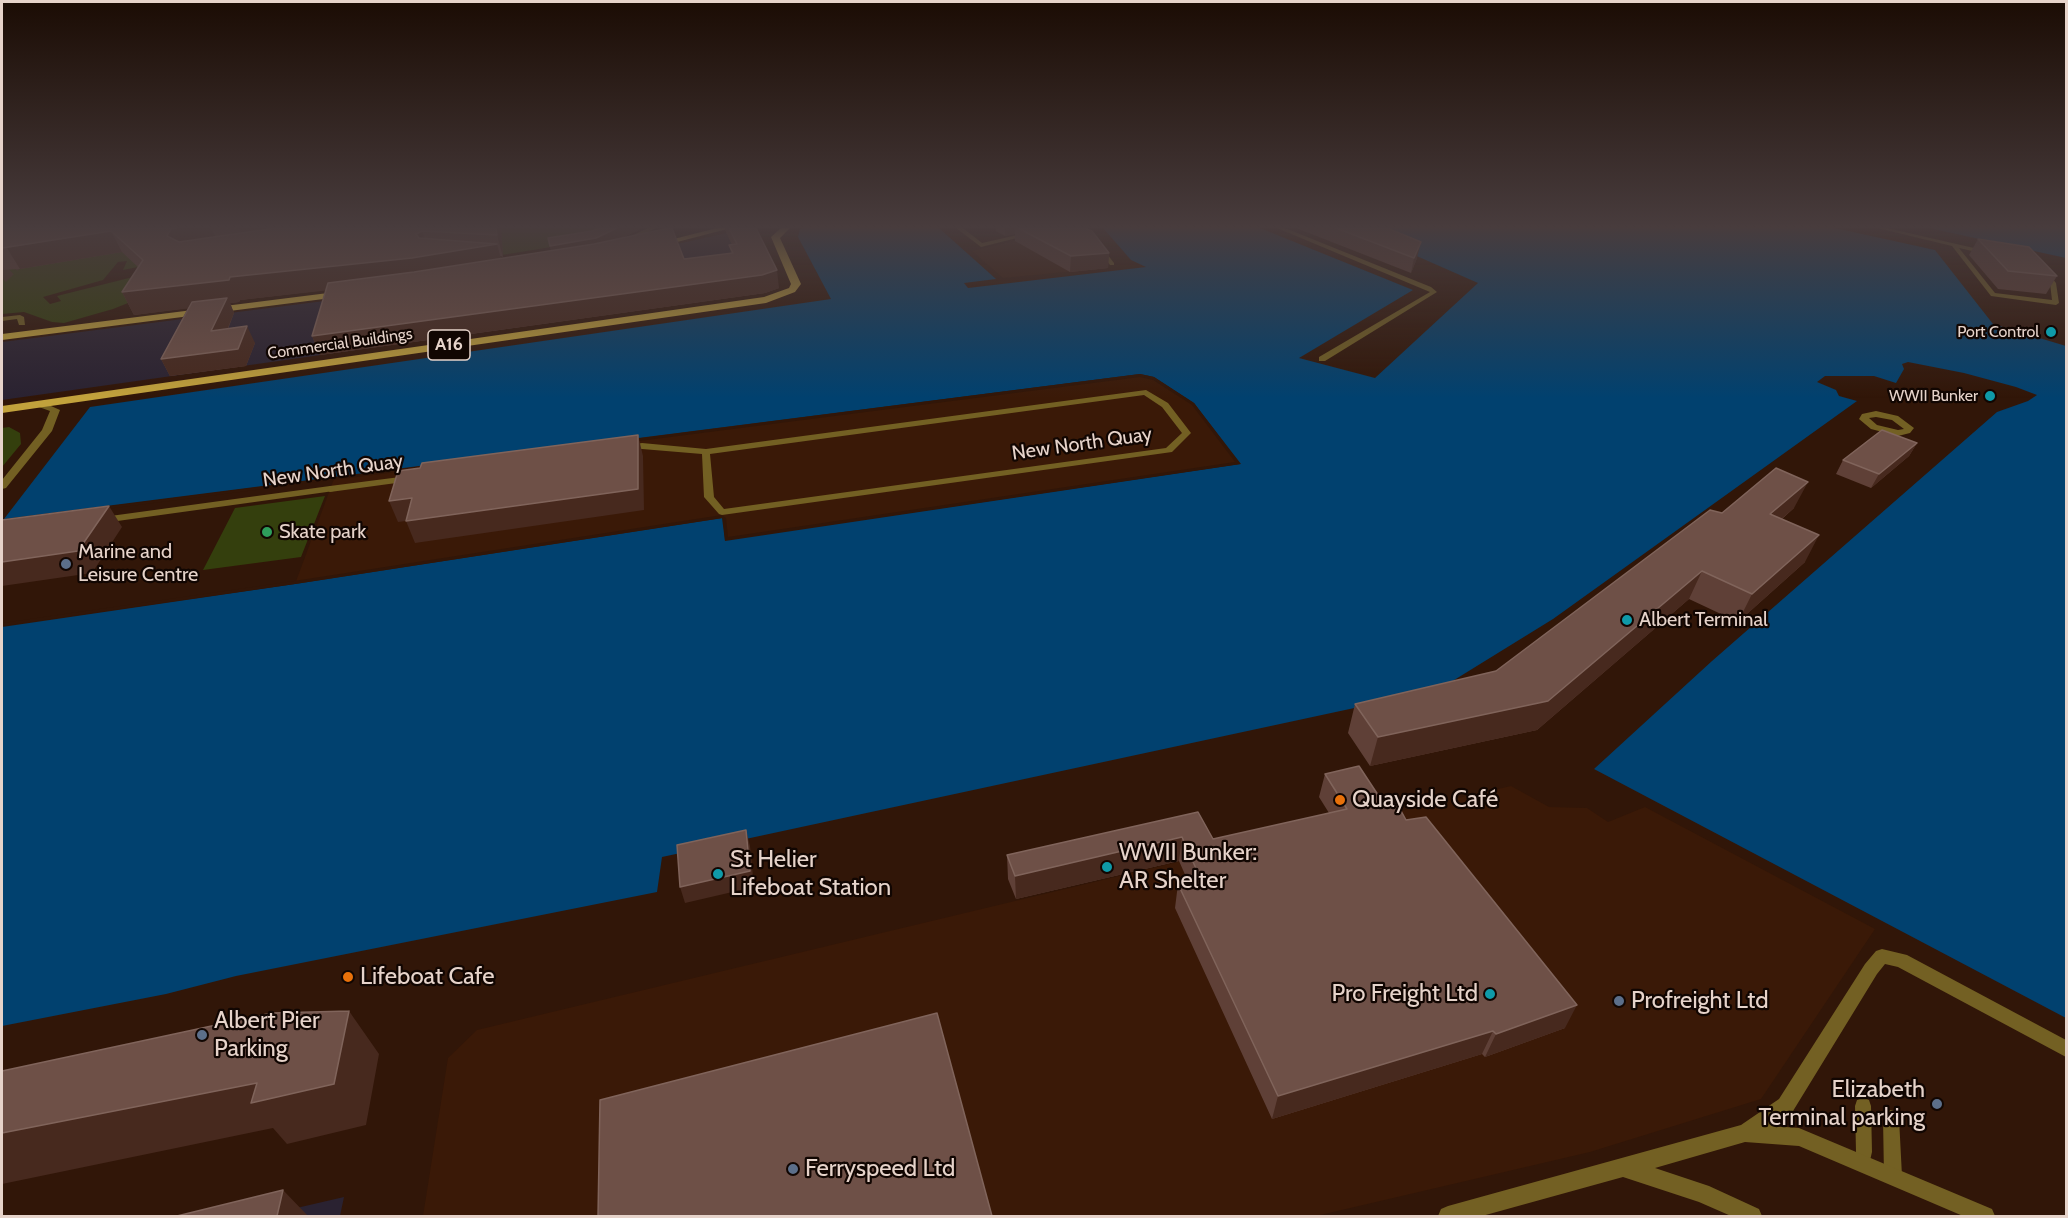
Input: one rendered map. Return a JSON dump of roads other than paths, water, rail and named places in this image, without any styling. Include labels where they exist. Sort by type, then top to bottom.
[{"type":"main road","name":"Commercial Buildings","points":[[2,410],[766,300],[792,290],[795,285]]},
{"type":"main road","points":[[2,337],[349,294]]},
{"type":"main road","name":"Commercial Buildings","points":[[2,417],[39,405]]},
{"type":"street","points":[[2,486],[47,431],[55,410],[39,405]]},
{"type":"street","name":"New North Quay","points":[[93,522],[330,489]]},
{"type":"street","points":[[1448,1216],[1745,1133],[1786,1105],[1871,969],[1882,956],[1910,965],[2067,1049]]},
{"type":"street","points":[[1745,1133],[1798,1137],[1985,1216]]},
{"type":"street","points":[[1625,1168],[1701,1193],[1752,1216]]},
{"type":"lane","points":[[1322,359],[1434,292],[1421,285]]},
{"type":"lane","points":[[1985,285],[1993,295],[2056,303],[2053,285]]},
{"type":"lane","points":[[2,319],[20,317],[22,323]]},
{"type":"lane","name":"New North Quay","points":[[619,449],[642,446],[706,452],[1146,392],[1165,405],[1187,433],[1169,450],[722,512],[709,497],[706,452]]},
{"type":"lane","name":"New North Quay","points":[[330,489],[423,477]]},
{"type":"lane","points":[[1862,1163],[1864,1152],[1863,1106]]},
{"type":"lane","points":[[1891,1118],[1893,1176]]},
{"type":"water","points":[[823,285],[965,285],[968,288],[995,285],[1400,285],[1413,290],[1299,358],[1375,378],[1476,285],[1962,285],[1993,324],[2066,346],[2066,1018],[1594,769],[1712,661],[1997,412],[2028,401],[2037,395],[1964,373],[1908,362],[1902,364],[1904,369],[1896,383],[1874,376],[1825,376],[1817,382],[1836,390],[1839,396],[1857,401],[1553,619],[1438,690],[662,857],[657,892],[236,976],[166,994],[2,1026],[2,627],[723,518],[725,540],[1240,464],[1194,403],[1154,377],[1140,374],[4,519],[90,407],[831,299]]},
{"type":"place","name":"Port Control","points":[[2051,332]]},
{"type":"place","name":"WWII Bunker","points":[[1990,396]]},
{"type":"place","name":"Skate park","points":[[267,532]]},
{"type":"place","name":"Marine and Leisure Centre","points":[[66,564]]},
{"type":"place","name":"Albert Terminal","points":[[1627,620]]},
{"type":"place","name":"Quayside Café","points":[[1340,800]]},
{"type":"place","name":"WWII Bunker: AR Shelter","points":[[1107,867]]},
{"type":"place","name":"St Helier Lifeboat Station","points":[[718,874]]},
{"type":"place","name":"Lifeboat Cafe","points":[[348,977]]},
{"type":"place","name":"Pro Freight Ltd","points":[[1490,994]]},
{"type":"place","name":"Profreight Ltd","points":[[1619,1001]]},
{"type":"place","name":"Albert Pier Parking","points":[[202,1035]]},
{"type":"place","name":"Elizabeth Terminal parking","points":[[1937,1104]]},
{"type":"place","name":"Ferryspeed Ltd","points":[[793,1169]]}]
